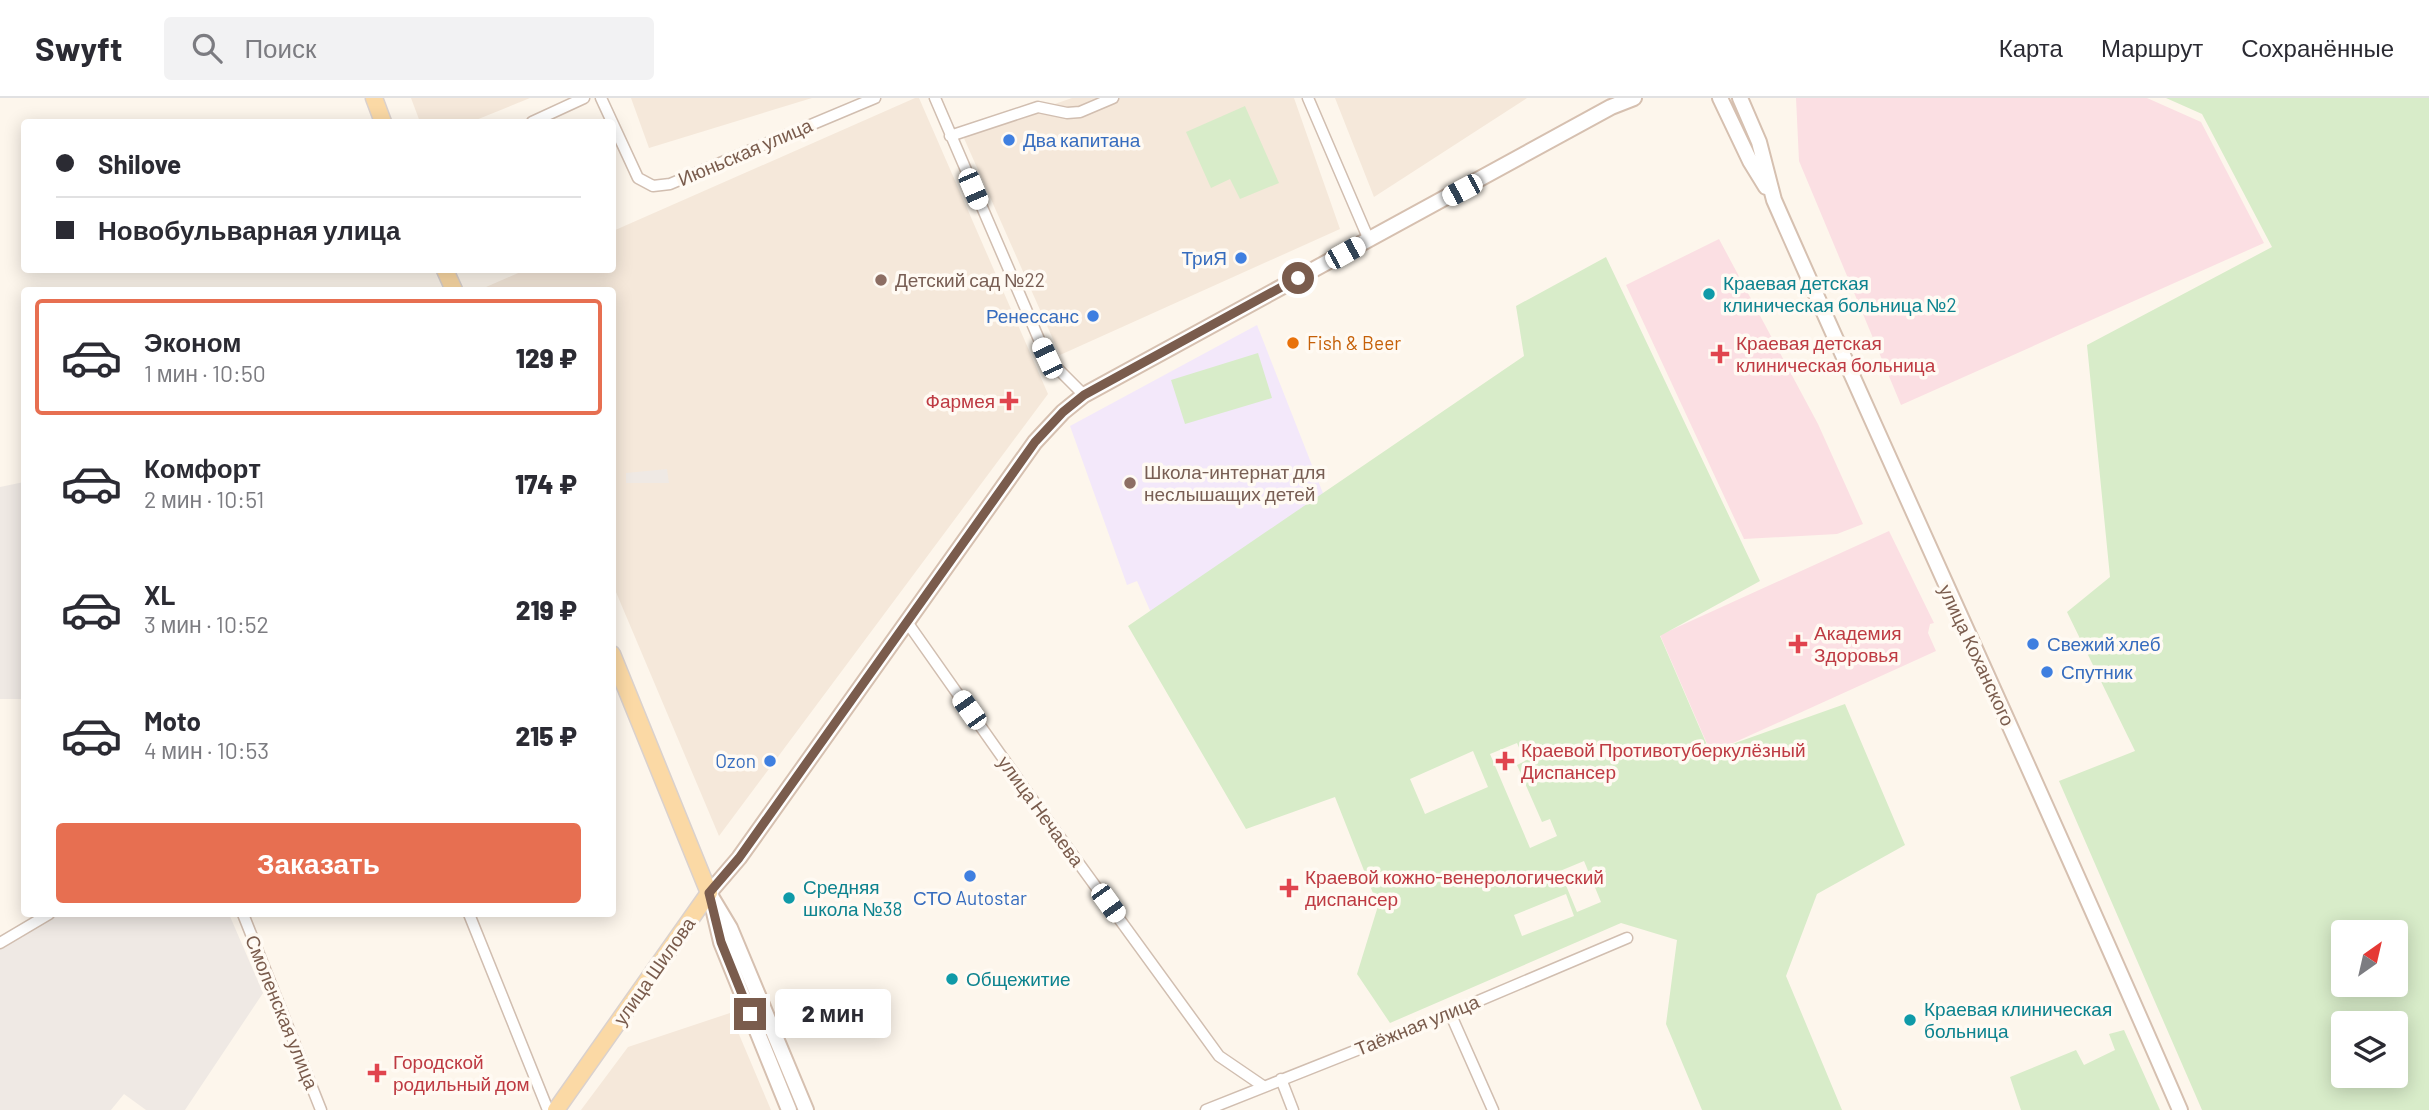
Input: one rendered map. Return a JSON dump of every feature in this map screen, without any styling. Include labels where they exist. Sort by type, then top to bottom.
[{"type":"main road","points":[[374,98],[382,119]]},
{"type":"main road","name":"улица Шилова","points":[[556,1110],[709,893],[739,858],[1035,442],[1063,412],[1084,395],[1616,103],[1634,98]]},
{"type":"main road","points":[[1720,98],[1750,161],[1774,200]]},
{"type":"main road","points":[[1740,98],[1759,142],[1774,200]]},
{"type":"main road","name":"улица Коханского","points":[[1774,200],[1925,540],[2047,805],[2180,1110]]},
{"type":"main road","points":[[616,664],[709,893],[721,942],[789,1110]]},
{"type":"main road","points":[[709,893],[730,928],[807,1110]]},
{"type":"street","points":[[538,119],[584,98]]},
{"type":"street","name":"Июньская улица","points":[[601,98],[611,119]]},
{"type":"street","name":"Июньская улица","points":[[616,130],[638,178],[653,186],[670,184],[875,98]]},
{"type":"street","points":[[935,98],[1047,358],[1084,395]]},
{"type":"street","points":[[950,136],[1038,107],[1067,113],[1080,112],[1113,98]]},
{"type":"street","points":[[1307,98],[1368,240]]},
{"type":"street","name":"улица Нечаева","points":[[907,622],[1219,1056],[1263,1086]]},
{"type":"street","points":[[0,943],[45,917]]},
{"type":"street","name":"Смоленская улица","points":[[244,917],[321,1110]]},
{"type":"street","points":[[470,917],[548,1110]]},
{"type":"street","name":"Таёжная улица","points":[[1206,1110],[1450,1013],[1627,938]]},
{"type":"street","points":[[1450,1013],[1493,1110]]},
{"type":"street","points":[[1281,1079],[1293,1110]]},
{"type":"shaded area","points":[[411,98],[530,98],[478,119],[419,119]]},
{"type":"shaded area","points":[[631,98],[812,98],[649,148]]},
{"type":"shaded area","points":[[919,98],[1048,394],[719,836],[616,592],[616,287],[486,287],[518,273],[616,273],[616,230]]},
{"type":"shaded area","points":[[1072,98],[1294,98],[1340,229],[1060,355],[963,136]]},
{"type":"shaded area","points":[[1335,98],[1527,98],[1374,197]]},
{"type":"shaded area","points":[[1796,98],[2147,98],[2201,122],[2264,243],[1901,405],[1799,161]]},
{"type":"shaded area","name":"Краевая детская клиническая больница","points":[[1719,239],[1818,424],[1863,524],[1837,534],[1744,539],[1626,285]]},
{"type":"shaded area","points":[[1257,325],[1328,506],[1156,624],[1137,581],[1127,585],[1070,426]]},
{"type":"shaded area","points":[[667,469],[669,483],[626,483],[626,473]]},
{"type":"shaded area","points":[[21,483],[21,699],[0,699],[0,487]]},
{"type":"shaded area","name":"Академия Здоровья","points":[[1889,531],[1934,623],[1930,624],[1928,633],[1936,651],[1711,753],[1660,635]]},
{"type":"shaded area","points":[[54,917],[230,917],[263,993],[185,1110],[146,1110],[124,1094],[111,1110],[0,1110],[0,948]]},
{"type":"shaded area","points":[[730,1013],[771,1110],[581,1110],[628,1047]]},
{"type":"green space","points":[[2166,98],[2429,98],[2429,1110],[2202,1110],[2059,781],[2135,751],[2067,612],[2110,577],[2087,345],[2272,247],[2202,114]]},
{"type":"green space","points":[[1245,106],[1279,183],[1240,199],[1230,179],[1211,188],[1186,132]]},
{"type":"green space","points":[[1606,257],[1760,581],[1660,636],[1710,752],[1845,704],[1905,845],[1817,894],[1786,976],[1842,1110],[1702,1110],[1666,1024],[1677,940],[1621,923],[1390,1023],[1357,974],[1378,906],[1335,797],[1246,829],[1128,626],[1524,356],[1516,306]],"holes":[[[1517,743],[1525,761],[1517,765],[1542,822],[1550,819],[1557,836],[1530,848],[1490,754]],[[1473,751],[1488,787],[1425,814],[1410,779]],[[1584,861],[1601,902],[1577,912],[1560,871]],[[1566,894],[1574,916],[1522,936],[1514,915]]]},
{"type":"green space","points":[[1258,353],[1272,398],[1185,424],[1171,380]]},
{"type":"green space","points":[[2124,1030],[2160,1110],[2021,1110],[2010,1077],[2076,1050],[2084,1065],[2115,1050],[2109,1034]]},
{"type":"place","name":"Два капитана","points":[[1009,140]]},
{"type":"place","name":"ТриЯ","points":[[1241,258]]},
{"type":"place","name":"Детский сад №22","points":[[881,280]]},
{"type":"place","name":"Краевая детская клиническая больница №2","points":[[1709,294]]},
{"type":"place","name":"Ренессанс","points":[[1093,316]]},
{"type":"place","name":"Fish & Beer","points":[[1293,343]]},
{"type":"place","name":"Краевая детская клиническая больница","points":[[1720,354]]},
{"type":"place","name":"Фармея","points":[[1009,401]]},
{"type":"place","name":"Школа-интернат для неслышащих детей","points":[[1130,483]]},
{"type":"place","name":"Академия Здоровья","points":[[1798,644]]},
{"type":"place","name":"Свежий хлеб","points":[[2033,644]]},
{"type":"place","name":"Спутник","points":[[2047,672]]},
{"type":"place","name":"Ozon","points":[[770,761]]},
{"type":"place","name":"Краевой Противотуберкулёзный Диспансер","points":[[1505,761]]},
{"type":"place","name":"СТО Autostar","points":[[970,876]]},
{"type":"place","name":"Краевой кожно-венерологический диспансер","points":[[1289,888]]},
{"type":"place","name":"Средняя школа №38","points":[[789,898]]},
{"type":"place","name":"Общежитие","points":[[952,979]]},
{"type":"place","name":"Краевая клиническая больница","points":[[1910,1020]]},
{"type":"place","name":"Городской родильный дом","points":[[377,1073]]},
{"type":"route","points":[[750,1014],[721,942],[709,893],[739,858],[1035,442],[1063,412],[1084,395],[1298,278]]}]
